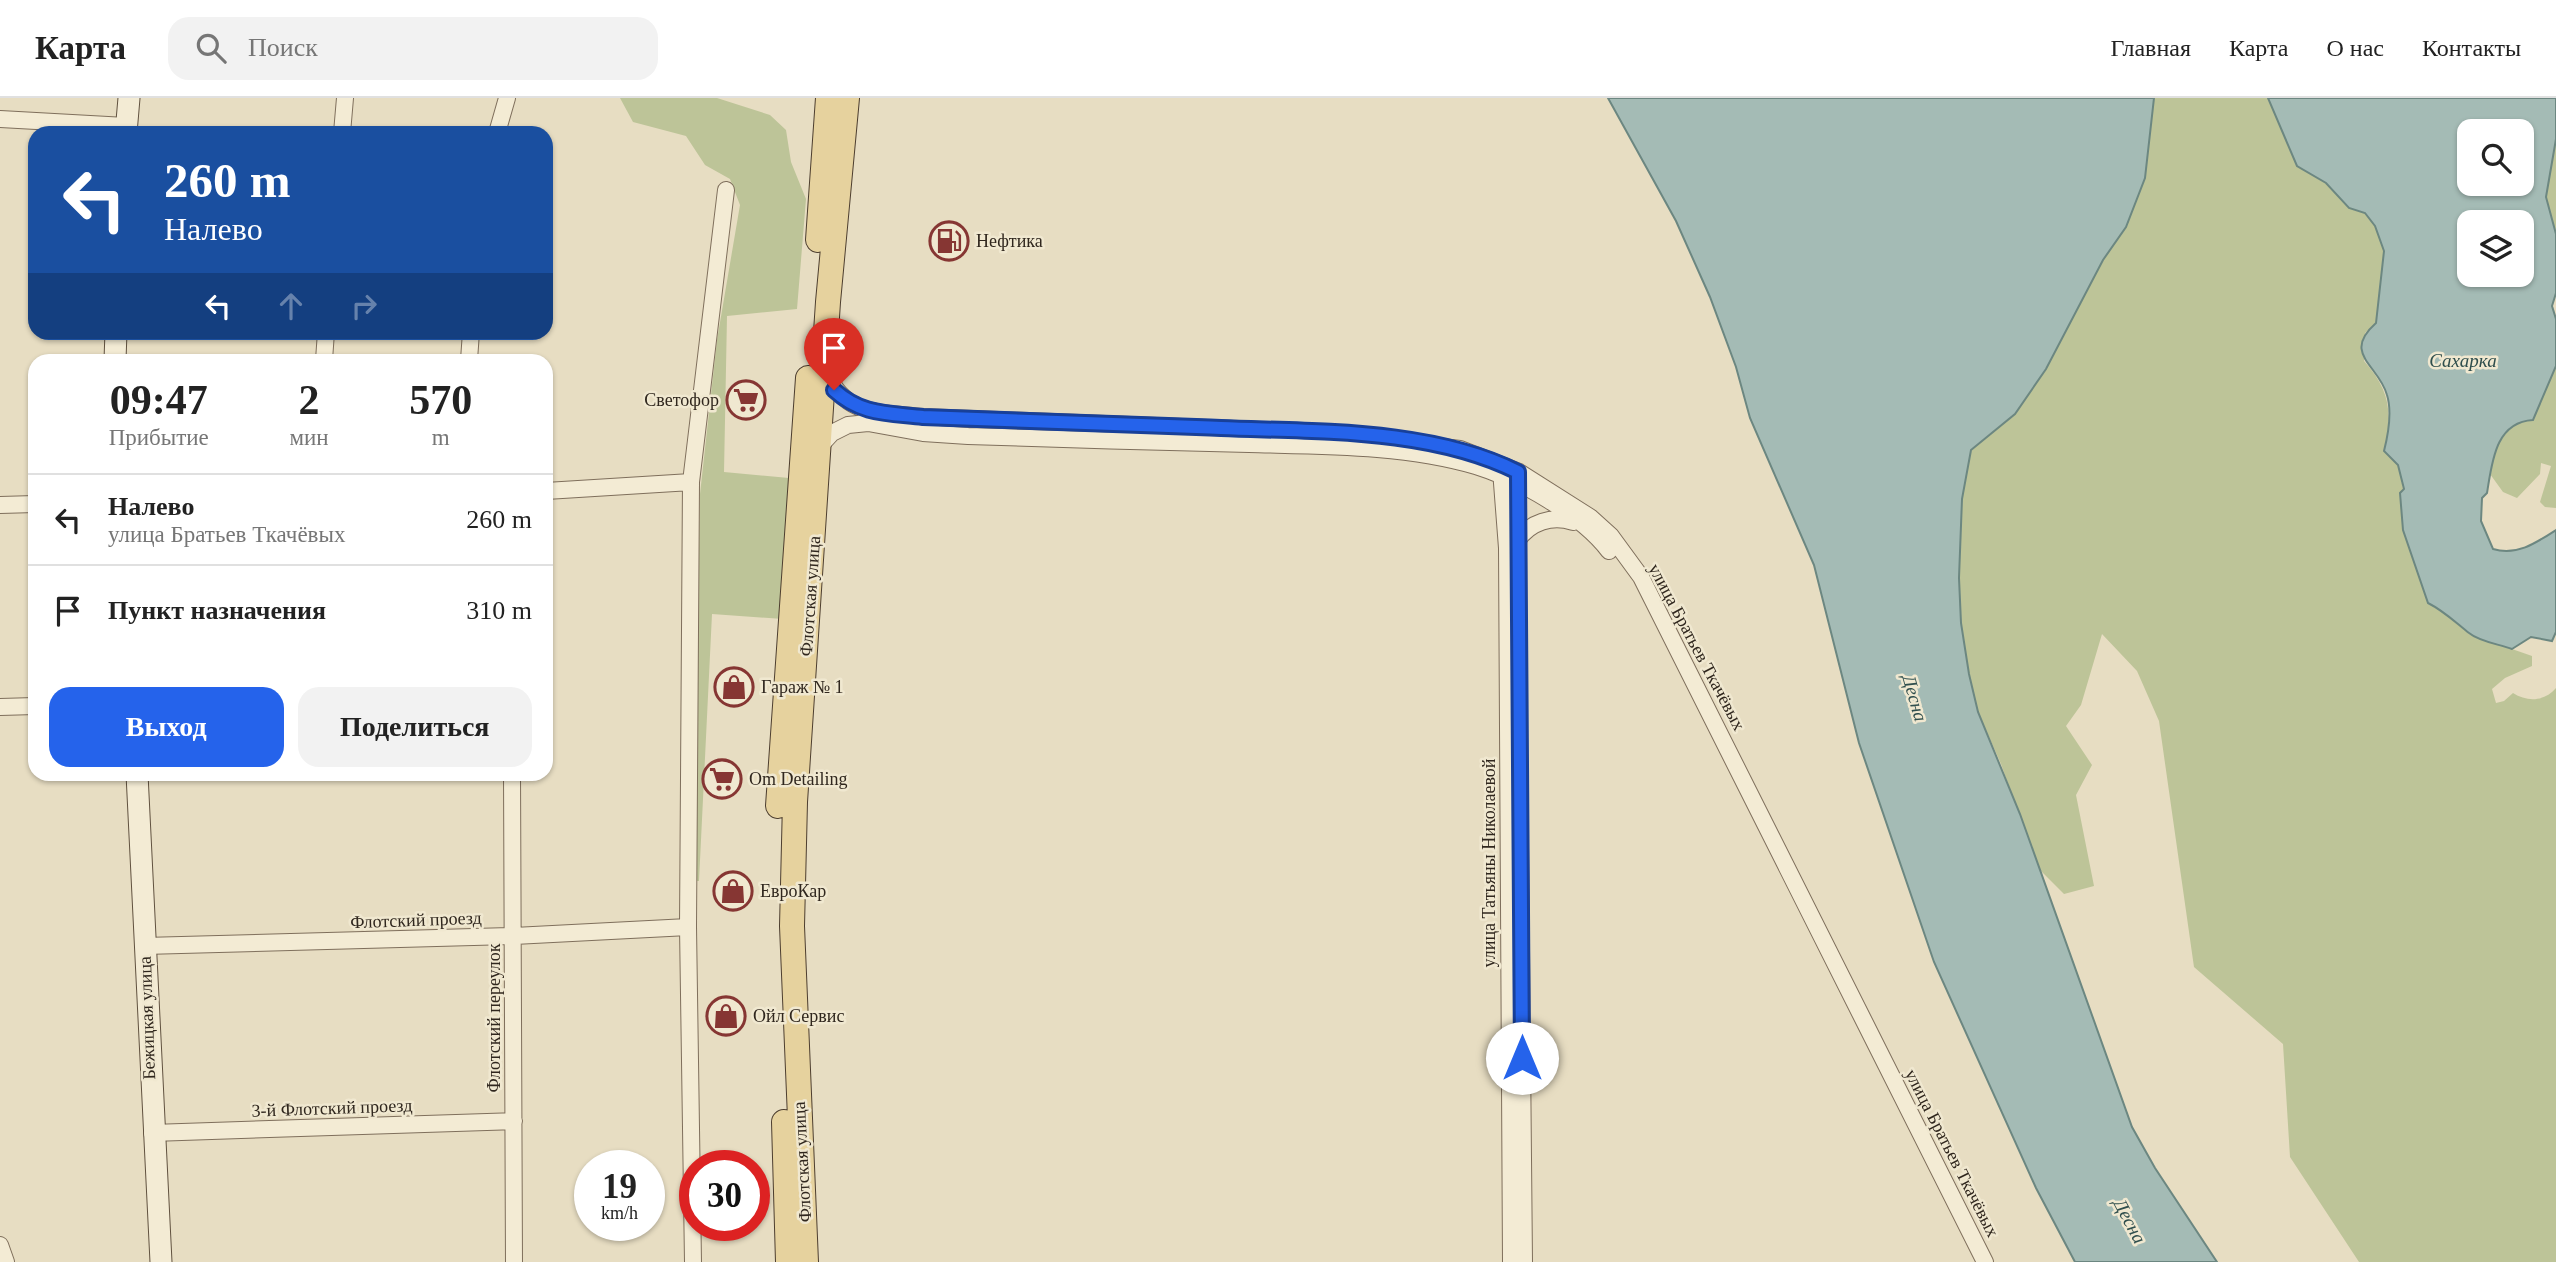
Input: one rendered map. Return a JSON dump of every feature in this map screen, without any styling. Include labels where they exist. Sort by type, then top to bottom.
[{"type":"main road","name":"Флотская улица","points":[[788,1262],[778,946],[778,807],[828,98]]},
{"type":"main road","name":"Флотская улица","points":[[806,1262],[793,945],[794,829],[846,98]]},
{"type":"street","points":[[126,126],[129,98]]},
{"type":"street","points":[[343,126],[345,98]]},
{"type":"street","points":[[499,126],[507,98]]},
{"type":"street","points":[[0,119],[80,126]]},
{"type":"street","points":[[693,1262],[688,927],[691,482],[726,190]]},
{"type":"street","name":"улица Братьев Ткачёвых","points":[[825,368],[834,390],[849,404],[869,411],[923,417],[1253,429],[1384,438],[1460,449],[1497,470]]},
{"type":"street","name":"улица Братьев Ткачёвых","points":[[820,446],[832,433],[848,425],[868,423],[923,433],[968,436],[1314,446],[1457,461],[1497,470],[1518,478],[1590,517],[1611,536],[1641,577],[1985,1262]]},
{"type":"street","points":[[1497,470],[1500,498],[1512,540],[1548,519],[1564,519],[1583,525]]},
{"type":"street","name":"улица Братьев Ткачёвых","points":[[1518,478],[1583,525],[1603,543],[1633,582],[1974,1262]]},
{"type":"street","name":"улица Татьяны Николаевой","points":[[1511,1262],[1512,540],[1518,478]]},
{"type":"street","points":[[553,491],[691,482]]},
{"type":"street","points":[[0,505],[28,504]]},
{"type":"street","name":"улица Татьяны Николаевой","points":[[1512,540],[1524,1262]]},
{"type":"street","points":[[0,707],[28,706]]},
{"type":"street","name":"Бежицкая улица","points":[[137,781],[152,1133],[161,1262]]},
{"type":"street","name":"Флотский переулок","points":[[512,781],[514,1262]]},
{"type":"street","name":"Флотский проезд","points":[[144,946],[514,936],[688,927]]},
{"type":"street","name":"3-й Флотский проезд","points":[[152,1133],[514,1121]]},
{"type":"street","points":[[0,1245],[6,1262]]},
{"type":"green space","points":[[620,98],[717,98],[770,115],[786,130],[791,162],[806,199],[797,309],[727,316],[724,472],[789,478],[783,619],[712,614],[699,881],[693,881],[700,494],[717,340],[740,205],[730,179],[705,165],[686,136],[633,122]]},
{"type":"green space","points":[[2154,98],[2268,98],[2297,166],[2326,183],[2349,208],[2365,213],[2375,226],[2384,251],[2376,323],[2365,333],[2364,361],[2379,382],[2387,403],[2388,425],[2384,451],[2398,465],[2428,603],[2441,609],[2469,634],[2532,656],[2532,666],[2505,678],[2492,689],[2496,703],[2504,701],[2513,693],[2524,698],[2541,698],[2556,688],[2556,1262],[2359,1262],[2290,1157],[2283,1044],[2194,967],[2159,721],[2137,671],[2102,634],[2081,705],[2066,726],[2092,765],[2076,795],[2094,886],[2064,894],[2038,868],[2001,764],[1978,712],[1960,623],[1962,499],[1971,450],[2015,414],[2046,369],[2103,260],[2126,227],[2145,178]]},
{"type":"green space","points":[[2556,139],[2556,234],[2546,197]]},
{"type":"green space","points":[[2556,366],[2556,508],[2545,507],[2540,502],[2551,466],[2541,463],[2540,474],[2517,498],[2503,492],[2490,474],[2497,445],[2510,428],[2522,421]]},
{"type":"water","name":"Десна","points":[[1608,98],[2154,98],[2145,178],[2126,227],[2103,260],[2046,369],[2015,414],[1971,450],[1962,499],[1959,578],[1961,623],[1978,712],[2020,814],[2132,1127],[2155,1168],[2217,1262],[2075,1262],[2036,1188],[1934,962],[1859,743],[1814,565],[1750,418],[1736,367],[1710,297],[1676,221]]},
{"type":"water","name":"Сахарка","points":[[2268,98],[2556,98],[2556,139],[2546,197],[2556,234],[2556,293],[2552,306],[2556,319],[2556,366],[2533,420],[2520,422],[2510,428],[2498,446],[2487,493],[2482,498],[2481,521],[2493,549],[2502,551],[2526,547],[2556,530],[2556,632],[2552,641],[2531,637],[2512,649],[2473,636],[2428,603],[2403,530],[2400,493],[2404,489],[2398,465],[2384,451],[2389,416],[2387,395],[2362,351],[2366,334],[2376,323],[2384,251],[2375,226],[2365,213],[2349,208],[2326,183],[2297,166]]},
{"type":"place","name":"Нефтика","points":[[949,241]]},
{"type":"place","name":"Светофор","points":[[746,400]]},
{"type":"place","name":"Гараж № 1","points":[[734,687]]},
{"type":"place","name":"Om Detailing","points":[[722,779]]},
{"type":"place","name":"ЕвроКар","points":[[733,891]]},
{"type":"place","name":"Ойл Сервис","points":[[726,1016]]},
{"type":"route","points":[[834,390],[849,404],[869,411],[923,417],[1313,432],[1420,442],[1460,449],[1518,472],[1522,1058]]}]
